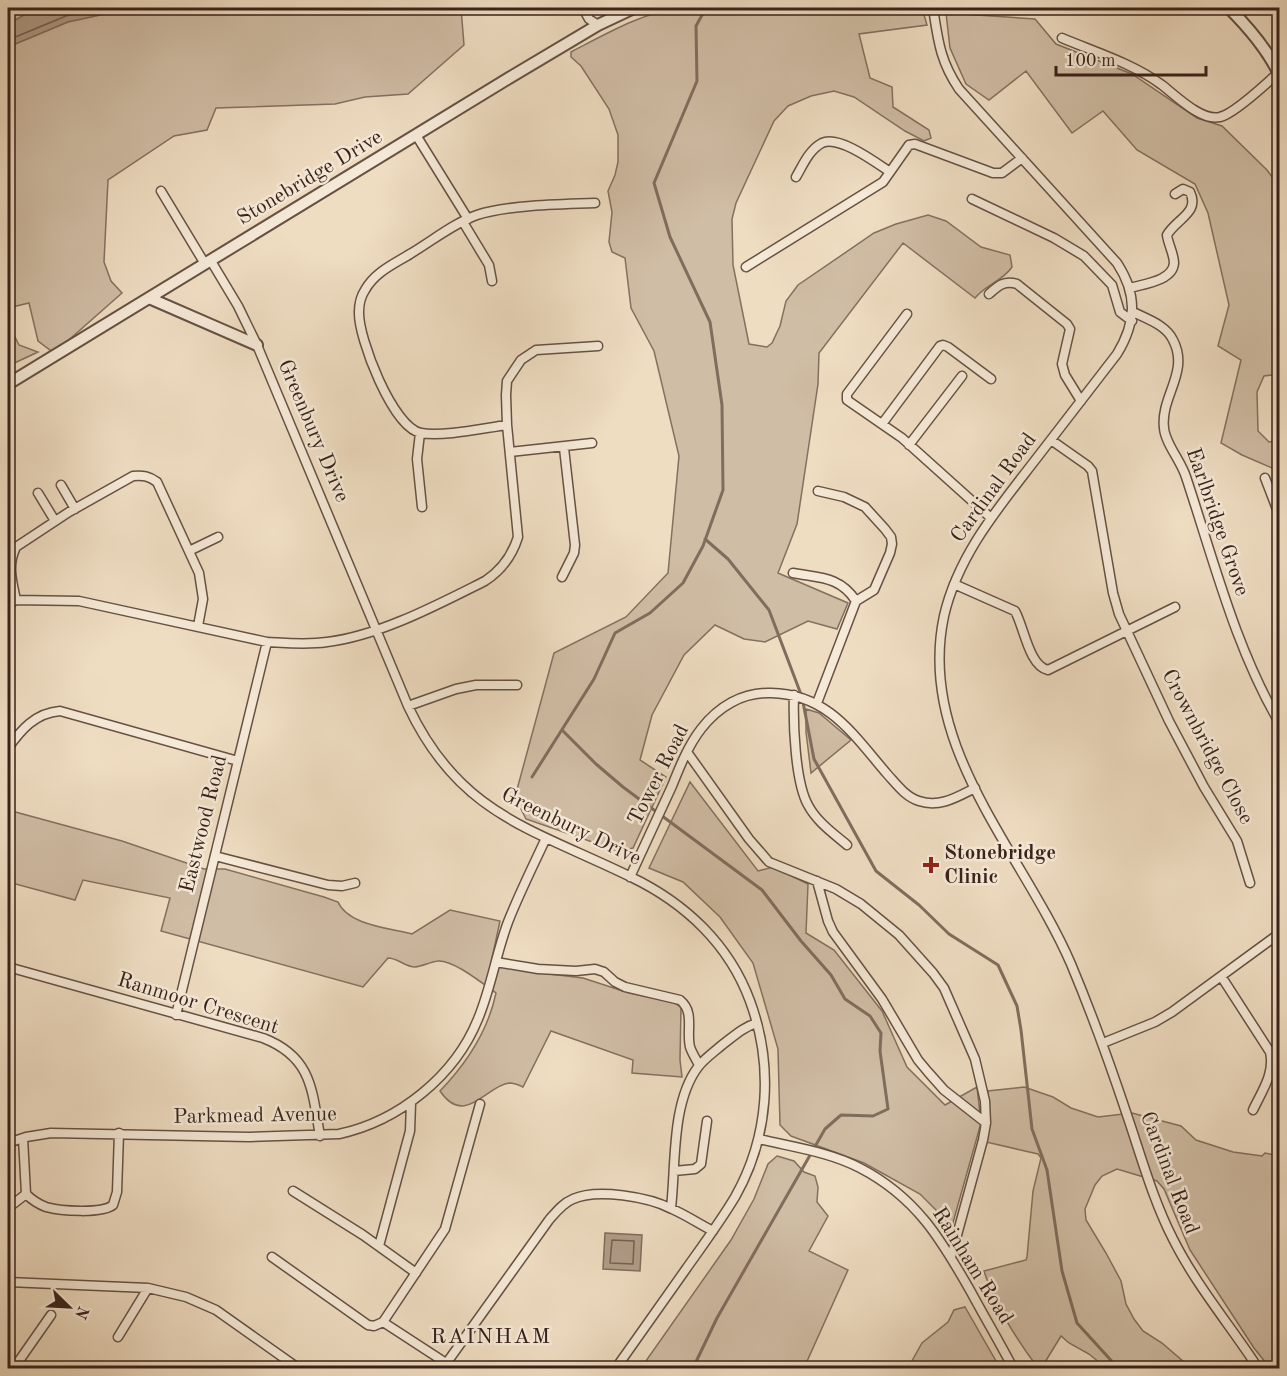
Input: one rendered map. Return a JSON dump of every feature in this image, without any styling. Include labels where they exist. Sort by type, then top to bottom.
[{"type":"street","points":[[496,8],[506,8]]},
{"type":"street","points":[[583,8],[589,19],[598,25]]},
{"type":"street","name":"Stonebridge Drive","points":[[8,384],[598,25],[634,8]]},
{"type":"street","points":[[933,8],[937,36],[947,71],[959,89],[1118,263],[1130,288],[1132,316],[1120,312],[1112,285],[1084,256],[1046,234],[972,199]]},
{"type":"street","points":[[1062,38],[1133,67],[1153,78],[1194,110],[1211,118],[1226,115],[1279,75],[1263,47],[1229,8]]},
{"type":"street","points":[[416,135],[466,220],[489,265],[492,281]]},
{"type":"street","points":[[796,177],[812,151],[828,141],[844,145],[890,172]]},
{"type":"street","points":[[746,267],[883,182],[909,145],[915,144],[993,173],[1002,173],[1022,158]]},
{"type":"street","points":[[1130,288],[1164,278],[1169,273],[1174,262],[1167,235],[1192,208],[1194,200],[1190,192],[1183,189],[1175,194]]},
{"type":"street","name":"Greenbury Drive","points":[[161,191],[238,306],[257,345],[408,706],[430,748],[470,793],[493,810],[673,900],[706,930],[720,947],[740,978],[758,1023],[765,1063],[766,1087],[759,1139],[742,1182],[713,1231],[616,1368]]},
{"type":"street","points":[[507,425],[440,433],[420,433],[402,421],[394,410],[380,380],[362,330],[359,314],[361,300],[365,290],[382,271],[466,220],[503,209],[595,203]]},
{"type":"street","points":[[988,294],[1001,284],[1010,282],[1017,284],[1067,324],[1070,329],[1062,364],[1065,375],[1081,401]]},
{"type":"street","points":[[149,298],[257,345]]},
{"type":"street","points":[[907,314],[848,394],[847,400],[909,445],[991,518]]},
{"type":"street","name":"Cardinal Road","points":[[1132,316],[1124,342],[1117,354],[991,518],[962,564],[944,616],[940,688],[946,717],[975,788],[1058,938],[1103,1042],[1153,1191],[1173,1239],[1196,1278],[1258,1368]]},
{"type":"street","name":"Earlbridge Grove","points":[[1132,316],[1164,328],[1173,338],[1179,363],[1164,421],[1165,435],[1183,468],[1226,605],[1248,659],[1280,724]]},
{"type":"street","points":[[198,626],[203,599],[199,573],[157,482],[150,477],[133,476],[75,508],[16,547],[11,557],[12,602],[79,601],[267,642],[296,644],[328,642],[377,631],[485,581],[506,563],[514,552],[518,537],[507,425],[507,381],[521,360],[536,350],[598,346]]},
{"type":"street","points":[[882,424],[940,346],[948,347],[992,379]]},
{"type":"street","points":[[909,445],[962,376]]},
{"type":"street","points":[[420,433],[417,459],[422,507]]},
{"type":"street","name":"Crownbridge Close","points":[[1051,440],[1092,471],[1113,593],[1126,631],[1169,721],[1204,787],[1237,841],[1250,883]]},
{"type":"street","points":[[510,452],[564,448],[592,443]]},
{"type":"street","points":[[562,578],[574,553],[575,545],[564,448]]},
{"type":"street","points":[[1265,478],[1280,517]]},
{"type":"street","points":[[61,484],[75,508]]},
{"type":"street","points":[[818,491],[844,497],[866,507],[891,537],[892,544],[874,590],[856,601],[818,704]]},
{"type":"street","points":[[38,493],[55,521]]},
{"type":"street","points":[[189,551],[218,537]]},
{"type":"street","points":[[793,573],[837,582],[845,586],[856,601]]},
{"type":"street","points":[[954,584],[1015,611],[1036,661],[1045,670],[1175,608]]},
{"type":"street","name":"Eastwood Road","points":[[176,1015],[267,642]]},
{"type":"street","points":[[408,706],[456,689],[476,685],[517,685]]},
{"type":"street","name":"Tower Road","points":[[630,877],[687,752],[708,721],[736,700],[752,694],[794,695],[818,704],[838,720],[899,787],[917,801],[939,804],[975,788]]},
{"type":"street","points":[[794,695],[794,735],[807,803],[823,824],[847,845]]},
{"type":"street","points":[[8,748],[20,732],[38,717],[49,712],[60,711],[238,761]]},
{"type":"street","points":[[687,752],[749,839],[769,862],[836,889],[861,903],[900,935],[944,988],[975,1059],[985,1101],[986,1123],[951,1257]]},
{"type":"street","name":"Parkmead Avenue","points":[[8,1143],[51,1133],[320,1136],[353,1131],[376,1122],[411,1103],[444,1073],[469,1040],[479,1017],[508,923],[546,838]]},
{"type":"street","points":[[215,856],[328,885],[342,886],[355,883]]},
{"type":"street","points":[[818,881],[832,932],[882,999],[918,1060],[944,1090],[986,1123]]},
{"type":"street","points":[[1103,1042],[1155,1022],[1172,1012],[1280,933]]},
{"type":"street","points":[[496,962],[538,969],[576,971],[595,969],[635,991],[680,1000],[689,1015],[690,1048],[699,1065]]},
{"type":"street","name":"Ranmoor Crescent","points":[[8,967],[278,1044],[293,1055],[303,1068],[312,1089],[320,1136]]},
{"type":"street","points":[[1221,976],[1270,1052],[1271,1071],[1253,1110]]},
{"type":"street","points":[[671,1208],[676,1137],[687,1088],[699,1065],[745,1027],[758,1023]]},
{"type":"street","points":[[379,1246],[410,1131],[411,1103]]},
{"type":"street","points":[[272,1257],[368,1325],[374,1326],[383,1322],[445,1229],[480,1104]]},
{"type":"street","points":[[674,1171],[694,1169],[701,1164],[707,1121]]},
{"type":"street","points":[[23,1138],[26,1194],[34,1202],[55,1209],[104,1210],[111,1208],[116,1199],[119,1133]]},
{"type":"street","name":"Rainham Road","points":[[759,1139],[840,1160],[874,1176],[907,1200],[931,1227],[951,1257],[1013,1368]]},
{"type":"street","points":[[293,1191],[379,1246],[416,1273]]},
{"type":"street","points":[[8,1208],[26,1194]]},
{"type":"street","points":[[383,1322],[444,1366],[549,1220],[561,1206],[583,1195],[597,1194],[648,1201],[671,1208],[713,1231]]},
{"type":"street","points":[[8,1282],[148,1288],[186,1296],[216,1310],[297,1368]]},
{"type":"street","points":[[118,1337],[148,1288]]},
{"type":"street","points":[[14,1368],[51,1315]]},
{"type":"shaded area","points":[[8,8],[461,8],[464,45],[408,94],[365,97],[335,104],[216,108],[207,130],[174,136],[108,180],[104,262],[111,281],[122,293],[54,353],[38,341],[29,303],[8,308]]},
{"type":"shaded area","points":[[680,8],[922,8],[927,25],[859,34],[870,78],[892,87],[893,107],[929,130],[931,138],[924,141],[854,97],[834,91],[811,96],[788,106],[774,121],[736,203],[732,219],[733,265],[749,344],[767,347],[772,343],[780,326],[786,301],[798,285],[874,233],[896,224],[928,215],[946,221],[981,247],[1010,255],[1012,267],[975,298],[903,243],[819,353],[818,384],[797,524],[778,573],[848,603],[837,629],[808,621],[765,642],[744,639],[715,625],[684,655],[652,715],[640,760],[666,777],[633,848],[618,851],[526,819],[515,797],[554,653],[626,617],[668,573],[679,456],[654,351],[631,308],[625,258],[612,252],[609,242],[612,212],[608,191],[618,162],[618,135],[609,109],[581,66],[571,57],[571,52],[638,19]]},
{"type":"shaded area","points":[[946,13],[1035,19],[1056,44],[1132,74],[1197,118],[1222,126],[1267,170],[1279,186],[1279,374],[1264,376],[1257,392],[1258,431],[1269,442],[1279,440],[1279,471],[1221,443],[1241,360],[1218,346],[1229,305],[1208,213],[1195,184],[1137,150],[1103,111],[1072,133],[1026,71],[989,100],[966,84],[950,48]]},
{"type":"shaded area","points":[[8,323],[19,345],[38,352],[8,366]]},
{"type":"shaded area","points":[[806,709],[819,713],[851,740],[811,773],[806,732]]},
{"type":"shaded area","points":[[690,782],[758,871],[773,867],[808,884],[806,933],[834,950],[882,1011],[907,1067],[945,1105],[977,1087],[981,1123],[952,1226],[920,1194],[864,1163],[791,1136],[780,1125],[778,1049],[753,963],[720,917],[683,882],[649,868]]},
{"type":"shaded area","points":[[8,810],[122,841],[204,869],[225,869],[324,897],[338,902],[343,910],[360,921],[412,934],[450,910],[500,921],[491,963],[541,973],[583,978],[629,993],[673,1002],[681,1007],[682,1077],[632,1073],[633,1060],[551,1031],[523,1087],[509,1083],[501,1085],[476,1102],[458,1106],[449,1101],[440,1091],[475,1046],[488,1020],[496,993],[468,973],[445,962],[438,961],[415,967],[388,958],[363,987],[161,931],[170,898],[83,880],[75,900],[8,882]]},
{"type":"shaded area","points":[[1024,1087],[1053,1097],[1071,1108],[1098,1117],[1132,1113],[1181,1126],[1196,1140],[1233,1152],[1279,1156],[1279,1368],[1270,1368],[1254,1348],[1190,1250],[1164,1189],[1157,1181],[1117,1169],[1102,1176],[1095,1185],[1085,1209],[1086,1220],[1121,1281],[1126,1304],[1134,1319],[1143,1331],[1162,1343],[1191,1368],[1106,1368],[1061,1336],[1042,1367],[1038,1368],[1007,1322],[984,1271],[1026,1260],[1027,1257],[1033,1191],[1041,1158],[1038,1154],[986,1142],[989,1125],[988,1091]]},
{"type":"shaded area","points":[[777,1156],[794,1161],[804,1172],[815,1176],[818,1187],[817,1202],[828,1216],[809,1251],[848,1270],[804,1368],[641,1368],[731,1240],[754,1199],[768,1164]]},
{"type":"shaded area","points":[[965,1307],[1000,1368],[908,1368],[922,1343],[948,1322],[954,1310]]},
{"type":"water","points":[[44,8],[133,8],[68,22],[8,47],[8,24],[26,14]]},
{"type":"water","points":[[605,1233],[642,1235],[640,1271],[603,1269]]},
{"type":"waterway","points":[[532,777],[594,679],[615,633],[650,613],[683,583],[703,546],[723,490],[722,405],[710,322],[670,237],[654,183],[697,81],[696,26],[706,8]]},
{"type":"waterway","points":[[705,539],[728,559],[769,610],[802,697],[814,759],[876,871],[919,905],[949,934],[998,965],[1017,1006],[1032,1129],[1047,1170],[1062,1271],[1077,1323],[1118,1368]]},
{"type":"waterway","points":[[562,730],[623,787],[762,890],[801,941],[831,975],[845,999],[870,1016],[881,1033],[880,1051],[888,1109],[873,1116],[841,1115],[825,1129],[717,1318],[693,1368]]},
{"type":"place","name":"Stonebridge Clinic","points":[[931,865]]},
{"type":"district","name":"RAINHAM","points":[[491,1337]]}]
